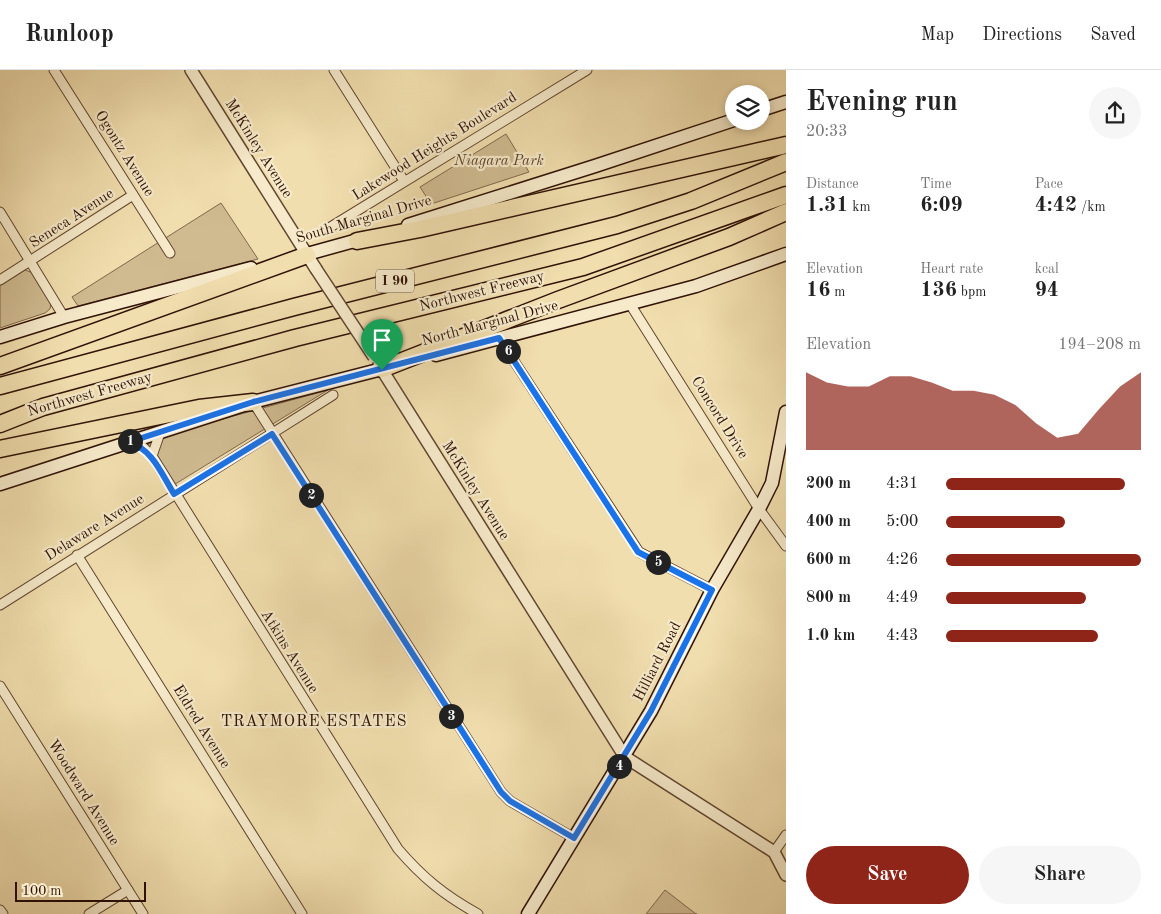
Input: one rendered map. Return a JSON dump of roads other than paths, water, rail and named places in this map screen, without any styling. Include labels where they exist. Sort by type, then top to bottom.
[{"type":"highway","points":[[357,241],[420,229],[786,145]]},
{"type":"highway","name":"Northwest Freeway","points":[[0,386],[294,307],[617,225],[691,201],[786,162]]},
{"type":"highway","name":"Northwest Freeway","points":[[0,424],[43,407],[295,338],[583,267],[786,195]]},
{"type":"highway","points":[[378,363],[558,300],[729,237],[786,212]]},
{"type":"highway","points":[[0,366],[307,254]]},
{"type":"highway","points":[[0,449],[198,408],[253,402]]},
{"type":"main road","points":[[770,107],[786,102]]},
{"type":"main road","name":"South Marginal Drive","points":[[0,337],[64,317],[357,241],[725,123]]},
{"type":"main road","name":"North Marginal Drive","points":[[0,484],[378,363],[499,338],[630,304],[696,286],[786,254]]},
{"type":"main road","name":"Hilliard Road","points":[[528,914],[625,757],[651,711],[712,590],[759,509],[772,483],[786,412]]},
{"type":"street","name":"Ogontz Avenue","points":[[54,70],[170,253]]},
{"type":"street","name":"McKinley Avenue","points":[[191,70],[316,269],[378,363],[625,757],[774,852],[786,875]]},
{"type":"street","points":[[334,70],[404,181]]},
{"type":"street","name":"Lakewood Heights Boulevard","points":[[324,232],[586,70]]},
{"type":"street","name":"Seneca Avenue","points":[[0,280],[133,195]]},
{"type":"street","points":[[0,212],[32,261],[64,317]]},
{"type":"street","name":"Concord Drive","points":[[630,304],[759,509],[786,546]]},
{"type":"street","points":[[499,338],[638,552],[712,590]]},
{"type":"street","name":"Delaware Avenue","points":[[0,605],[333,395]]},
{"type":"street","points":[[253,402],[501,792],[510,801],[574,838]]},
{"type":"street","points":[[152,456],[160,433]]},
{"type":"street","name":"Atkins Avenue","points":[[129,442],[142,446],[152,456],[174,494],[398,849],[419,874],[445,896],[478,914]]},
{"type":"street","name":"Eldred Avenue","points":[[77,555],[302,914]]},
{"type":"street","name":"Woodward Avenue","points":[[0,686],[143,914]]},
{"type":"street","points":[[774,852],[786,835]]},
{"type":"street","points":[[89,914],[128,890]]},
{"type":"street","points":[[0,910],[3,914]]},
{"type":"district","name":"TRAYMORE ESTATES","points":[[314,722]]},
{"type":"park label","name":"Niagara Park","points":[[499,161]]}]
